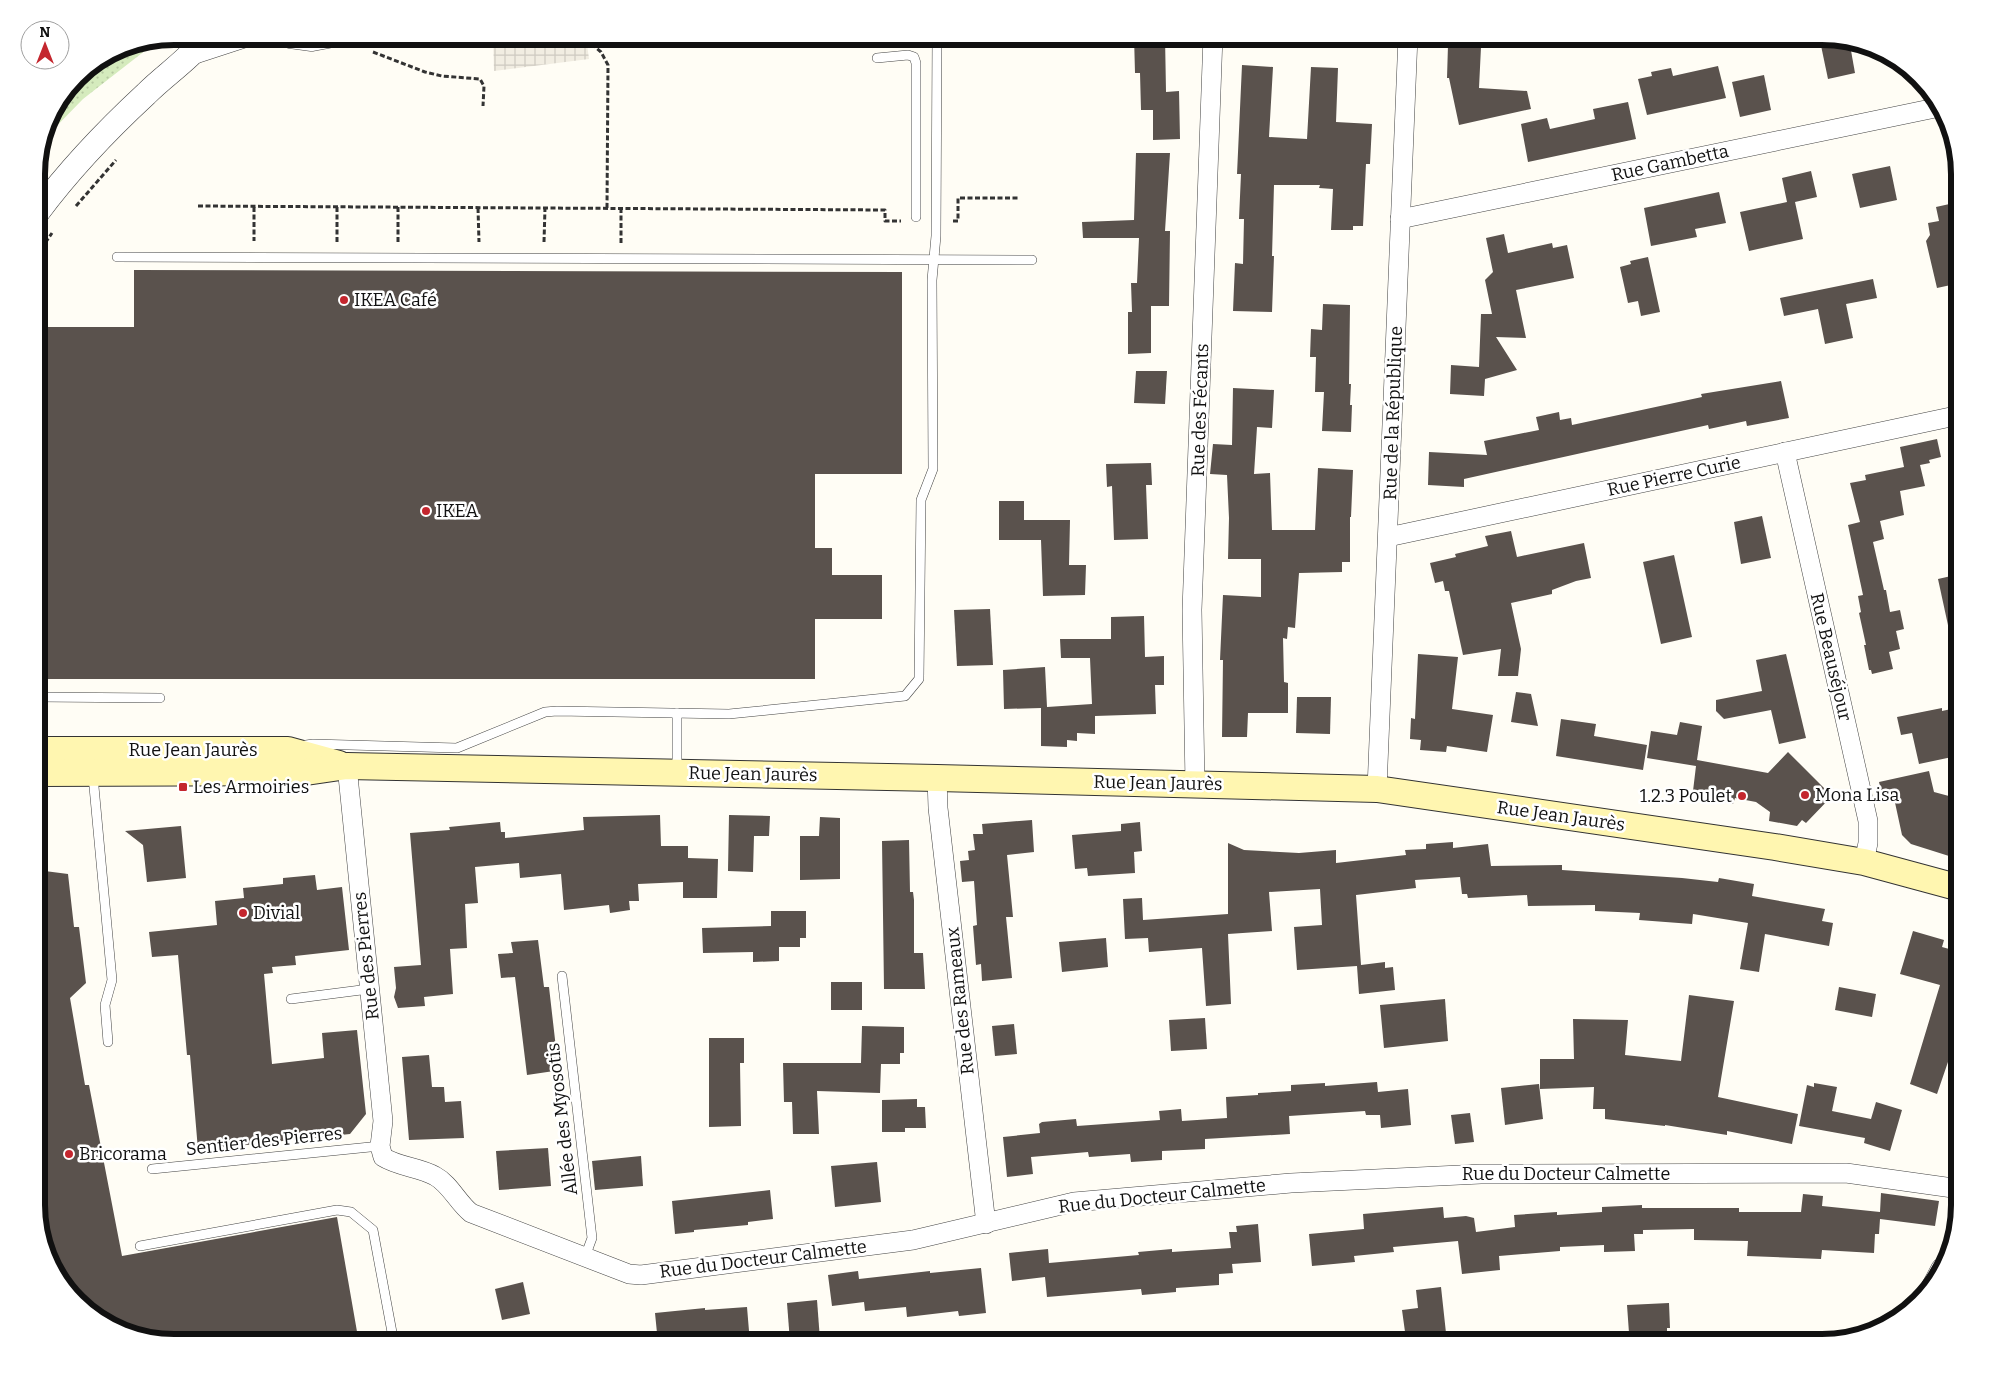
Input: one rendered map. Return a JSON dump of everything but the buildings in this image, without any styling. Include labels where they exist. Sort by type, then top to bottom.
[{"type":"main road","name":"Rue Jean Jaurès","points":[[45,750],[288,750],[346,766]]},
{"type":"main road","name":"Rue Jean Jaurès","points":[[45,773],[306,772],[346,766],[1377,789],[1765,845],[1864,862],[1951,886]]},
{"type":"street","points":[[45,202],[104,134],[148,91],[201,45]]},
{"type":"street","name":"Rue des Fécants","points":[[1195,784],[1192,610],[1213,45]]},
{"type":"street","name":"Rue de la République","points":[[1377,789],[1408,45]]},
{"type":"street","name":"Rue Gambetta","points":[[1400,219],[1933,108]]},
{"type":"street","name":"Rue Pierre Curie","points":[[1388,537],[1951,418]]},
{"type":"street","name":"Rue Beauséjour","points":[[1785,452],[1868,821],[1868,843],[1864,862]]},
{"type":"street","name":"Rue des Pierres","points":[[346,766],[383,1121],[380,1146]]},
{"type":"street","name":"Rue des Rameaux","points":[[936,778],[986,1224]]},
{"type":"street","name":"Rue du Docteur Calmette","points":[[380,1146],[383,1157],[392,1162],[434,1175],[442,1180],[471,1213],[629,1274],[641,1275],[912,1240],[1084,1202],[1291,1183],[1481,1174],[1846,1173],[1951,1188]]},
{"type":"lane","points":[[288,750],[313,744],[457,748],[545,712],[729,714],[905,696],[919,679],[921,500],[933,469],[932,280],[936,221],[937,45]]},
{"type":"lane","points":[[877,58],[908,55],[914,57],[916,63],[916,217]]},
{"type":"lane","points":[[117,257],[1032,260]]},
{"type":"lane","points":[[45,697],[160,698]]},
{"type":"lane","points":[[677,713],[677,773]]},
{"type":"lane","points":[[93,773],[112,980],[104,1005],[108,1042]]},
{"type":"lane","name":"Allée des Myosotis","points":[[562,976],[592,1238],[585,1257]]},
{"type":"lane","points":[[291,999],[369,989]]},
{"type":"lane","name":"Sentier des Pierres","points":[[152,1169],[380,1146]]},
{"type":"lane","points":[[140,1246],[337,1210],[351,1212],[374,1230],[392,1334]]},
{"type":"path","points":[[593,45],[601,52],[608,65],[607,208]]},
{"type":"path","points":[[373,52],[425,72],[442,76],[480,79],[484,86],[483,106]]},
{"type":"path","points":[[71,211],[122,154]]},
{"type":"path","points":[[198,206],[885,210],[885,221],[958,221],[958,198],[1019,198]]},
{"type":"path","points":[[254,207],[254,257]]},
{"type":"path","points":[[337,207],[337,244]]},
{"type":"path","points":[[398,207],[398,244]]},
{"type":"path","points":[[45,243],[58,226]]},
{"type":"green space","points":[[150,47],[83,99],[53,130],[67,102],[89,77],[117,58]]},
{"type":"shaded area","points":[[493,45],[587,45],[589,59],[494,71]]},
{"type":"place","name":"IKEA Café","points":[[344,300]]},
{"type":"place","name":"IKEA","points":[[426,511]]},
{"type":"place","name":"Les Armoiries","points":[[183,787]]},
{"type":"place","name":"Mona Lisa","points":[[1805,795]]},
{"type":"place","name":"1.2.3 Poulet","points":[[1742,796]]},
{"type":"place","name":"Divial","points":[[243,913]]},
{"type":"place","name":"Bricorama","points":[[69,1154]]}]
